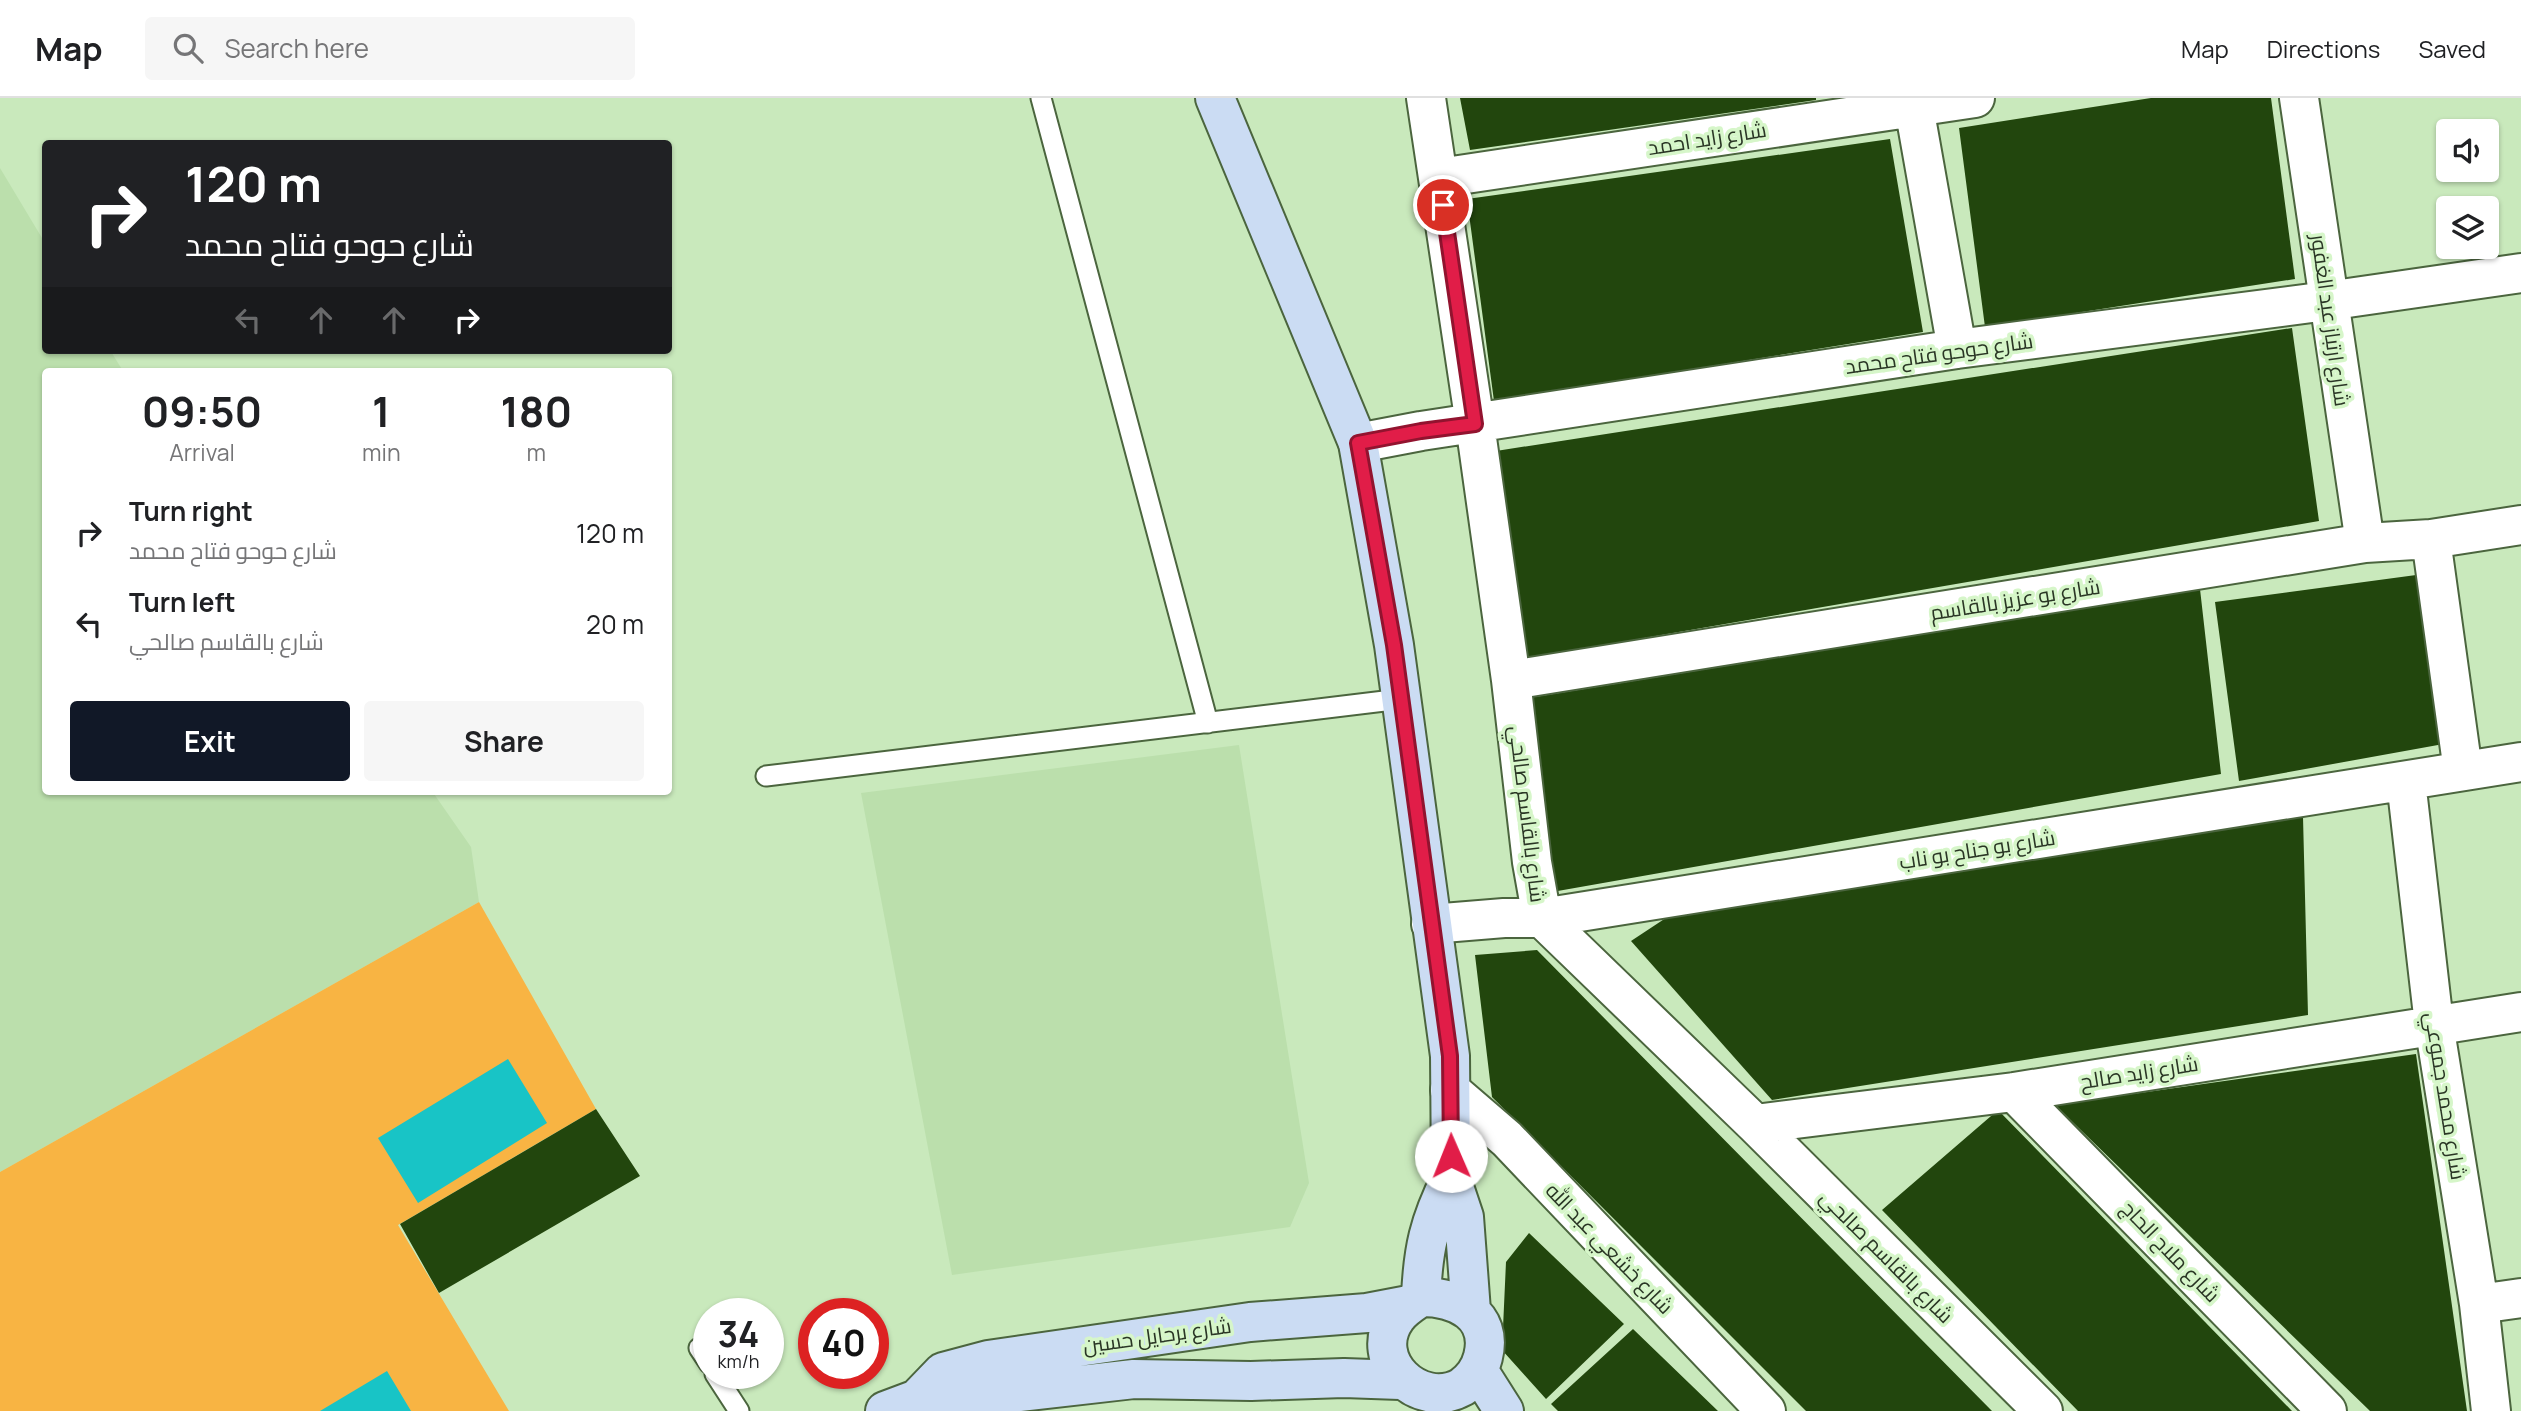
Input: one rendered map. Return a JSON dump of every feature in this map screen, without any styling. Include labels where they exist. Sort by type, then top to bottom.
[{"type":"street","points":[[1215,98],[1358,443],[1394,645],[1450,1056],[1451,1178],[1464,1217],[1471,1311]]},
{"type":"street","name":"شارع بالقاسم صالحي","points":[[1426,98],[1511,680],[1531,862],[1542,918],[1755,1124],[2043,1411]]},
{"type":"street","name":"شارع زايد احمد","points":[[1439,178],[1975,98]]},
{"type":"street","name":"شارع ارتباز عبد الغفور","points":[[2299,98],[2364,543]]},
{"type":"street","points":[[1914,107],[1957,349]]},
{"type":"street","name":"شارع حوحو فتاح محمد","points":[[1358,443],[1957,349],[2521,273]]},
{"type":"street","name":"شارع بو عزيز بالقاسم","points":[[1511,680],[2364,543],[2431,539],[2521,525]]},
{"type":"street","points":[[2431,539],[2463,771]]},
{"type":"street","name":"شارع بو جناح بو ناب","points":[[1432,924],[1542,918],[2521,762]]},
{"type":"street","name":"شارع محمد جموعي","points":[[2406,781],[2434,1024],[2479,1304],[2491,1411]]},
{"type":"street","name":"شارع زايد صالح","points":[[1755,1124],[2014,1092],[2521,1012]]},
{"type":"street","name":"شارع خشعي عبد الله","points":[[1450,1090],[1507,1139],[1766,1411]]},
{"type":"street","name":"شارع ملاح الحاج","points":[[2014,1092],[2327,1411]]},
{"type":"street","points":[[1415,1301],[1434,1212],[1451,1178]]},
{"type":"street","points":[[1474,1388],[1485,1341],[1480,1325],[1471,1311],[1457,1302],[1440,1297],[1415,1301],[1396,1317],[1389,1333],[1387,1350],[1391,1366],[1412,1393],[1441,1395],[1474,1388],[1504,1411]]},
{"type":"street","points":[[2479,1304],[2521,1298]]},
{"type":"street","name":"شارع برحايل حسين","points":[[901,1405],[943,1372],[988,1360],[1250,1322],[1367,1313],[1415,1301]]},
{"type":"street","name":"شارع برحايل حسين","points":[[901,1405],[1134,1379],[1251,1381],[1344,1378],[1412,1393]]},
{"type":"lane","points":[[1041,98],[1208,723]]},
{"type":"lane","points":[[766,776],[1401,699]]},
{"type":"lane","points":[[725,1389],[739,1411]]},
{"type":"shaded area","points":[[0,168],[42,238],[42,354],[112,354],[121,368],[42,368],[42,795],[435,795],[471,847],[479,902],[0,1172]]},
{"type":"shaded area","points":[[1239,745],[1309,1183],[1290,1227],[952,1275],[861,793]]},
{"type":"shaded area","points":[[479,902],[596,1109],[398,1225],[509,1411],[0,1411],[0,1172]]},
{"type":"water","points":[[508,1059],[547,1123],[418,1203],[378,1138]]},
{"type":"water","points":[[387,1371],[411,1411],[320,1411]]},
{"type":"building","points":[[1460,98],[1816,98],[1816,100],[1470,150]]},
{"type":"building","points":[[2151,98],[2271,98],[2295,279],[1985,327],[1959,128]]},
{"type":"building","points":[[1890,139],[1923,332],[1494,401],[1467,199]]},
{"type":"building","points":[[2292,328],[2319,521],[1523,659],[1496,451]]},
{"type":"building","points":[[2431,573],[2449,743],[2239,781],[2215,602]]},
{"type":"building","points":[[2200,589],[2221,774],[1552,892],[1523,699]]},
{"type":"building","points":[[2303,817],[2308,1015],[1772,1100],[1631,941],[1681,908]]},
{"type":"building","points":[[1537,950],[1992,1411],[1806,1411],[1492,1097],[1475,955]]},
{"type":"building","points":[[2416,1054],[2467,1411],[2370,1411],[2055,1105]]},
{"type":"building","points":[[596,1109],[640,1176],[439,1293],[400,1224]]},
{"type":"building","points":[[1998,1110],[2292,1411],[2078,1411],[1882,1210]]},
{"type":"building","points":[[1529,1233],[1624,1324],[1546,1399],[1502,1350],[1506,1262]]},
{"type":"building","points":[[1633,1329],[1718,1411],[1558,1411],[1551,1404]]},
{"type":"route","points":[[1443,205],[1475,424],[1358,443],[1394,645],[1450,1056],[1451,1156]]}]
